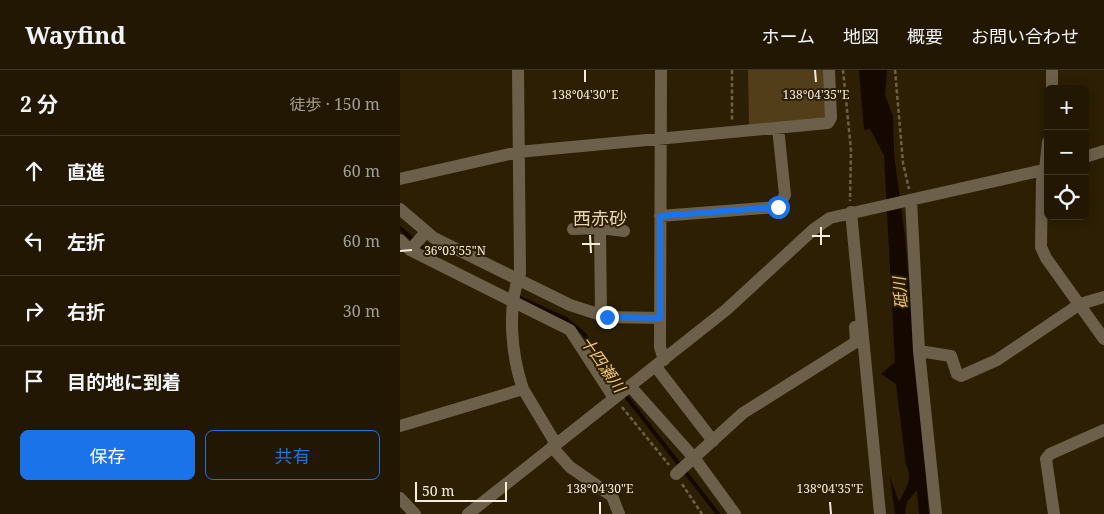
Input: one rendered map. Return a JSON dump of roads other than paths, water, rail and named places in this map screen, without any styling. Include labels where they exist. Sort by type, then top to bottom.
[{"type":"street","points":[[518,70],[520,273],[512,298],[515,365],[523,389],[554,445],[570,467],[612,496],[619,514]]},
{"type":"street","points":[[661,70],[660,363],[714,441]]},
{"type":"street","points":[[400,178],[518,152],[828,123],[832,118],[830,70]]},
{"type":"street","points":[[1052,70],[1052,85]]},
{"type":"street","points":[[660,216],[778,207],[785,195],[778,128]]},
{"type":"street","points":[[1089,156],[1104,151]]},
{"type":"street","points":[[468,514],[726,310],[814,229],[830,218],[1044,170]]},
{"type":"street","points":[[1044,174],[1042,179],[1041,247],[1046,258],[1104,339]]},
{"type":"street","points":[[906,201],[936,514]]},
{"type":"street","points":[[400,209],[425,233],[518,281],[570,304],[601,316],[660,318]]},
{"type":"street","points":[[856,211],[862,306],[880,514]]},
{"type":"street","points":[[600,228],[601,316]]},
{"type":"street","points":[[573,229],[600,228],[624,230]]},
{"type":"street","points":[[411,249],[425,233]]},
{"type":"street","points":[[400,240],[411,249],[512,298],[570,330],[615,398]]},
{"type":"street","points":[[919,351],[950,356],[957,374],[960,376],[998,360],[1080,304],[1104,297]]},
{"type":"street","points":[[677,473],[743,413],[856,342],[854,307],[862,306]]},
{"type":"street","points":[[629,387],[693,459],[735,514]]},
{"type":"street","points":[[400,426],[523,389]]},
{"type":"street","points":[[1054,514],[1046,459],[1050,454],[1104,430]]},
{"type":"street","points":[[400,498],[414,514]]},
{"type":"water","name":"砥川","points":[[859,70],[887,70],[885,95],[893,116],[894,154],[905,237],[929,514],[919,514],[917,490],[907,502],[905,514],[895,514],[890,477],[899,502],[908,484],[909,475],[906,465],[896,384],[881,374],[895,362],[884,155],[870,129],[864,130]]},
{"type":"waterway","name":"十四瀬川","points":[[400,228],[426,251],[437,257]]},
{"type":"waterway","name":"十四瀬川","points":[[518,297],[566,319],[584,334],[614,381],[718,514]]},
{"type":"district","name":"西赤砂","points":[[600,219]]}]
